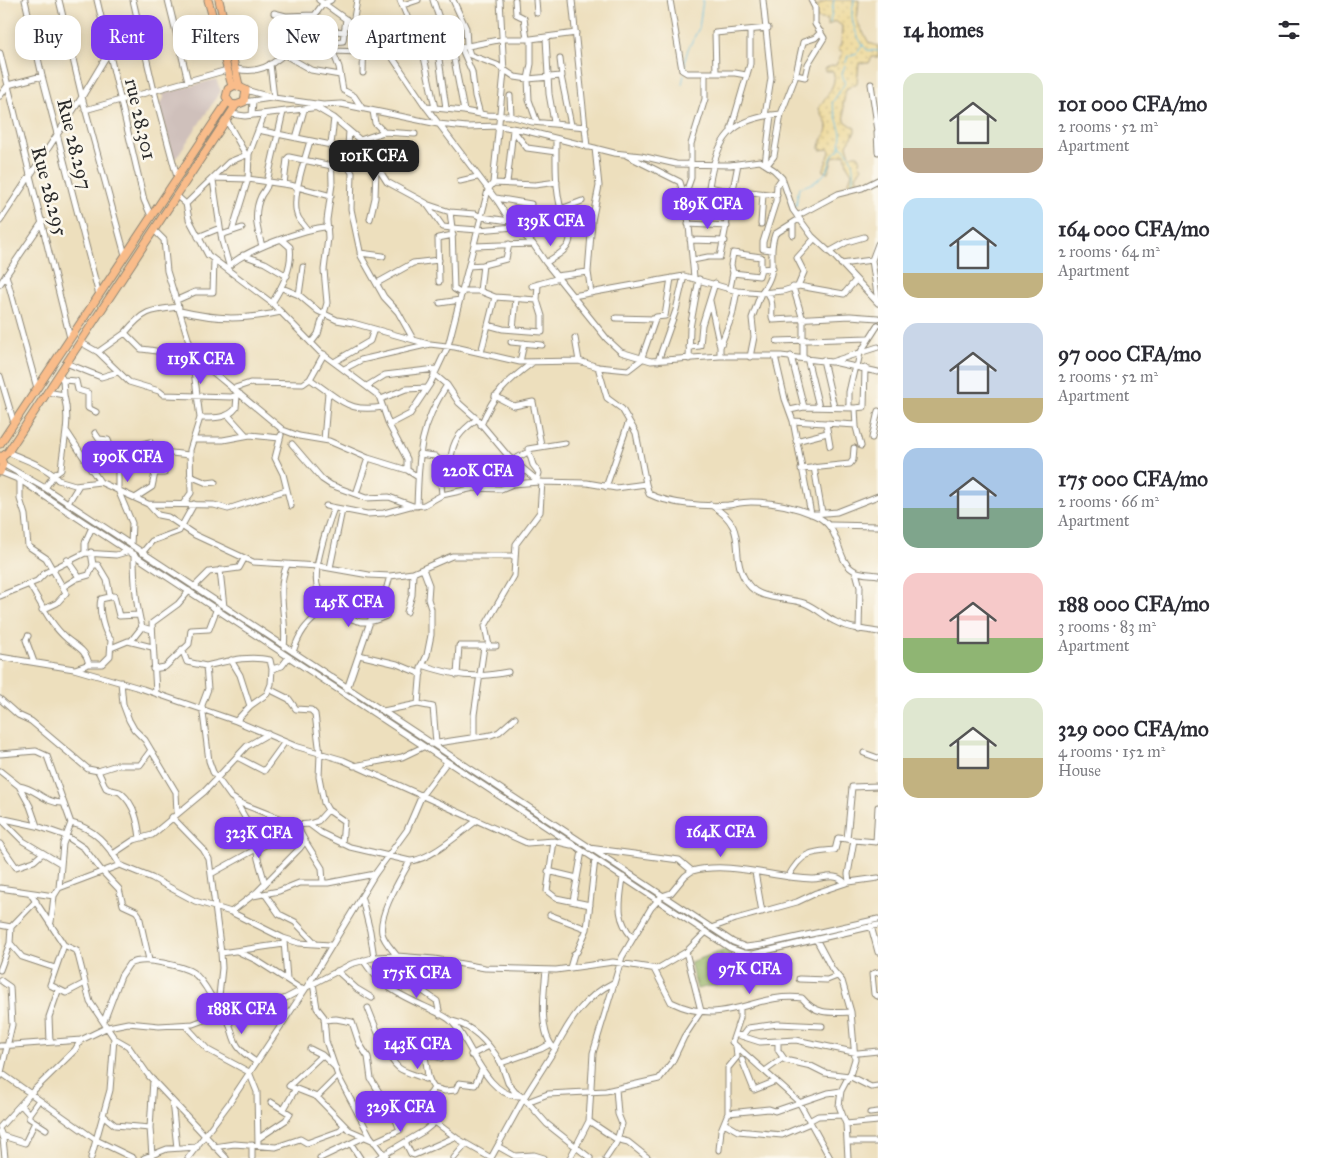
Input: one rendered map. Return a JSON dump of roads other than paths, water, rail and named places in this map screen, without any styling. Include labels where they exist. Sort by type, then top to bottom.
[{"type":"main road","points":[[1,464],[47,392],[61,377],[66,363],[236,106],[244,102],[246,90],[235,86],[227,70],[208,0]]},
{"type":"main road","points":[[219,0],[237,69],[235,86],[226,93],[228,101],[236,106]]},
{"type":"main road","points":[[0,444],[228,101]]},
{"type":"street","name":"Rue 28.297","points":[[25,0],[42,76],[99,295]]},
{"type":"street","points":[[59,0],[85,110],[125,255]]},
{"type":"street","name":"rue 28.301","points":[[97,0],[101,15]]},
{"type":"street","points":[[133,0],[176,177]]},
{"type":"street","points":[[168,0],[188,82]]},
{"type":"street","points":[[323,1],[331,0]]},
{"type":"street","points":[[355,15],[358,0]]},
{"type":"street","points":[[406,15],[401,2],[418,0]]},
{"type":"street","points":[[433,0],[438,15]]},
{"type":"street","points":[[453,0],[460,15]]},
{"type":"street","points":[[389,425],[408,416],[427,388],[448,346],[488,190],[493,183],[504,72],[500,0]]},
{"type":"street","points":[[516,0],[516,14],[524,18],[529,39],[531,64],[528,79],[530,100],[537,122]]},
{"type":"street","points":[[536,0],[538,12]]},
{"type":"street","points":[[572,0],[588,147]]},
{"type":"street","points":[[670,0],[682,70],[688,73],[746,75]]},
{"type":"street","points":[[763,0],[768,28],[771,78],[766,164]]},
{"type":"street","points":[[796,75],[805,77],[810,60],[823,42],[821,32],[815,24],[815,8],[811,0]]},
{"type":"street","points":[[314,15],[323,1]]},
{"type":"street","points":[[323,1],[346,20],[343,41],[338,41]]},
{"type":"street","points":[[274,13],[282,15]]},
{"type":"street","points":[[464,24],[466,28],[464,46],[474,77],[475,96],[480,114]]},
{"type":"street","points":[[716,73],[715,33],[768,28]]},
{"type":"street","points":[[338,31],[345,32]]},
{"type":"street","points":[[750,31],[750,64],[732,129],[719,147],[713,165],[710,188],[777,195]]},
{"type":"street","points":[[766,164],[774,156],[781,114],[796,75],[803,42],[815,38],[821,32]]},
{"type":"street","points":[[464,46],[503,39],[546,38],[576,34]]},
{"type":"street","points":[[546,38],[548,77],[554,122]]},
{"type":"street","points":[[464,46],[470,55],[497,65],[504,72],[515,77],[528,79],[562,76]]},
{"type":"street","name":"Rue 28.295","points":[[0,53],[43,221],[70,338]]},
{"type":"street","points":[[560,59],[571,126]]},
{"type":"street","points":[[0,221],[82,97],[104,60]]},
{"type":"street","name":"rue 28.301","points":[[111,60],[144,200],[151,216]]},
{"type":"street","points":[[237,69],[248,72],[277,60]]},
{"type":"street","points":[[294,60],[311,70],[340,75]]},
{"type":"street","points":[[334,60],[343,91],[354,96],[363,108]]},
{"type":"street","points":[[363,60],[363,73]]},
{"type":"street","points":[[394,60],[426,108],[477,177],[496,198],[510,222],[534,244],[546,263],[613,346],[625,354],[641,360],[658,361],[720,356],[792,356],[824,360],[878,372]]},
{"type":"street","points":[[424,60],[435,108]]},
{"type":"street","points":[[439,60],[446,108]]},
{"type":"street","points":[[454,60],[464,110]]},
{"type":"street","points":[[270,64],[274,98]]},
{"type":"street","points":[[85,110],[227,70]]},
{"type":"street","points":[[685,196],[691,178],[691,144],[705,99],[706,73]]},
{"type":"street","points":[[0,96],[8,85],[42,76]]},
{"type":"street","points":[[871,84],[878,132],[878,152]]},
{"type":"street","points":[[246,90],[274,98],[323,105],[341,104],[438,124],[467,127],[500,126],[588,147],[691,165],[760,162],[766,164],[782,178],[798,217],[814,239],[878,303]]},
{"type":"street","points":[[510,96],[511,116]]},
{"type":"street","points":[[244,102],[274,98]]},
{"type":"street","points":[[252,115],[253,101]]},
{"type":"street","points":[[231,114],[245,116],[264,115],[317,108],[323,105]]},
{"type":"street","points":[[317,108],[334,118],[360,140],[387,182],[426,203],[450,212],[475,214],[481,217],[510,222]]},
{"type":"street","points":[[426,108],[464,110],[480,114],[511,116],[537,122],[554,122],[586,127]]},
{"type":"street","points":[[296,138],[304,110]]},
{"type":"street","points":[[373,110],[375,123],[384,132]]},
{"type":"street","points":[[262,246],[256,221],[261,196],[266,191],[283,112]]},
{"type":"street","points":[[732,129],[768,115],[781,114]]},
{"type":"street","points":[[232,231],[248,179],[248,154],[264,115]]},
{"type":"street","points":[[311,343],[318,334],[328,303],[324,270],[331,196],[331,145],[334,118]]},
{"type":"street","points":[[227,121],[248,154]]},
{"type":"street","points":[[258,130],[331,145]]},
{"type":"street","points":[[513,130],[527,148],[556,152]]},
{"type":"street","points":[[507,183],[513,130]]},
{"type":"street","points":[[348,166],[352,160],[348,146],[349,131]]},
{"type":"street","points":[[360,140],[384,132],[415,134]]},
{"type":"street","points":[[546,263],[568,246],[570,242],[570,234],[561,209],[557,182],[556,139]]},
{"type":"street","points":[[307,230],[297,214],[298,188],[310,141]]},
{"type":"street","points":[[592,293],[588,272],[592,221],[599,186],[594,148]]},
{"type":"street","points":[[186,204],[229,162],[248,154]]},
{"type":"street","points":[[623,154],[677,179],[685,196],[697,278],[688,359]]},
{"type":"street","points":[[284,184],[286,159],[289,157],[332,166],[348,166]]},
{"type":"street","points":[[720,258],[738,164]]},
{"type":"street","points":[[348,166],[352,173],[351,209],[360,253],[384,297],[398,312],[413,339]]},
{"type":"street","points":[[370,219],[375,198],[376,166]]},
{"type":"street","points":[[460,181],[477,177]]},
{"type":"street","points":[[772,250],[764,250],[762,248],[777,195],[777,185],[782,178]]},
{"type":"street","points":[[213,179],[248,179],[284,184],[331,196]]},
{"type":"street","points":[[213,179],[220,232],[228,267]]},
{"type":"street","points":[[750,357],[754,337],[752,318],[761,293],[769,282],[773,268],[772,250],[775,234],[793,223],[812,206],[840,192],[862,188],[878,180]]},
{"type":"street","points":[[493,183],[536,185],[557,182]]},
{"type":"street","points":[[761,224],[764,194]]},
{"type":"street","points":[[177,196],[186,204],[189,219],[208,255],[228,267],[282,312],[311,343],[381,399],[389,425],[406,456],[407,470]]},
{"type":"street","points":[[496,198],[531,204]]},
{"type":"street","points":[[561,209],[582,201]]},
{"type":"street","points":[[426,203],[443,227],[478,230],[516,227]]},
{"type":"street","points":[[450,212],[453,235],[454,289],[463,292],[480,291],[495,297],[537,300]]},
{"type":"street","points":[[0,284],[43,221]]},
{"type":"street","points":[[793,223],[793,235]]},
{"type":"street","points":[[688,224],[727,226]]},
{"type":"street","points":[[228,267],[243,255],[262,246],[307,230],[328,227]]},
{"type":"street","points":[[198,237],[242,228]]},
{"type":"street","points":[[154,230],[164,240],[167,272],[191,348],[200,418],[189,455],[190,494],[183,504]]},
{"type":"street","points":[[439,282],[438,238],[453,235]]},
{"type":"street","points":[[829,252],[847,242],[864,237]]},
{"type":"street","points":[[814,239],[797,258],[804,272],[796,286],[803,320],[805,358],[819,407]]},
{"type":"street","points":[[272,304],[287,276],[291,249],[282,240]]},
{"type":"street","points":[[690,240],[724,241]]},
{"type":"street","points":[[469,266],[483,265],[506,259],[509,244]]},
{"type":"street","points":[[474,246],[534,244]]},
{"type":"street","points":[[878,244],[872,260],[878,303]]},
{"type":"street","points":[[360,253],[383,256]]},
{"type":"street","points":[[730,288],[733,273],[732,253],[760,256],[762,268],[759,276],[733,273]]},
{"type":"street","points":[[243,255],[265,263],[287,276]]},
{"type":"street","points":[[693,260],[708,257],[731,257]]},
{"type":"street","points":[[177,300],[195,292],[213,292],[214,260]]},
{"type":"street","points":[[377,283],[413,263],[439,260]]},
{"type":"street","points":[[841,264],[872,260]]},
{"type":"street","points":[[480,291],[483,265]]},
{"type":"street","points":[[299,295],[302,267]]},
{"type":"street","points":[[762,268],[773,268]]},
{"type":"street","points":[[488,325],[513,330],[542,332],[542,316],[535,285],[557,277],[588,272]]},
{"type":"street","points":[[6,276],[37,388]]},
{"type":"street","points":[[573,296],[684,276],[737,290],[761,293],[783,291],[796,286],[844,294],[856,280]]},
{"type":"street","points":[[658,361],[676,310],[684,276]]},
{"type":"street","points":[[616,318],[655,319],[658,316],[665,316],[672,278]]},
{"type":"street","points":[[689,347],[700,346],[702,325],[715,283]]},
{"type":"street","points":[[282,288],[299,295],[325,314],[337,320],[430,344],[448,346],[520,362],[579,361],[598,368],[625,371],[641,360],[655,319]]},
{"type":"street","points":[[720,347],[732,316],[737,290]]},
{"type":"street","points":[[768,293],[773,304],[772,320],[803,320],[850,316],[878,318]]},
{"type":"street","points":[[481,353],[495,297]]},
{"type":"street","points":[[513,330],[516,299]]},
{"type":"street","points":[[440,303],[460,300]]},
{"type":"street","points":[[710,301],[720,347],[720,356]]},
{"type":"street","points":[[98,352],[125,333],[141,315],[152,310],[180,309],[216,319],[259,316],[282,312]]},
{"type":"street","points":[[861,446],[849,392],[860,353],[878,325]]},
{"type":"street","points":[[334,362],[370,341],[374,329]]},
{"type":"street","points":[[125,333],[141,349],[153,350],[171,356],[192,358]]},
{"type":"street","points":[[575,338],[579,361]]},
{"type":"street","points":[[777,341],[868,338]]},
{"type":"street","points":[[80,342],[98,352],[132,383],[160,391],[164,395],[239,395]]},
{"type":"street","points":[[511,342],[542,345]]},
{"type":"street","points":[[520,362],[524,343]]},
{"type":"street","points":[[344,369],[361,360],[430,344]]},
{"type":"street","points":[[830,362],[878,347]]},
{"type":"street","points":[[191,348],[213,374],[283,430],[295,435],[324,440],[368,458],[407,470],[418,477]]},
{"type":"street","points":[[232,389],[250,383],[279,382],[300,385],[310,379],[324,354]]},
{"type":"street","points":[[775,356],[785,399],[793,421],[801,469],[812,514]]},
{"type":"street","points":[[792,356],[804,406]]},
{"type":"street","points":[[824,360],[834,407]]},
{"type":"street","points":[[66,363],[101,377],[118,372]]},
{"type":"street","points":[[481,425],[495,396],[507,382],[532,363]]},
{"type":"street","points":[[598,368],[607,398],[622,409],[639,440],[641,463],[649,494],[666,502],[709,504],[768,503],[812,514],[830,525],[878,526]]},
{"type":"street","points":[[790,410],[804,406],[864,407],[865,368]]},
{"type":"street","points":[[435,371],[459,403],[477,419],[513,460],[539,481]]},
{"type":"street","points":[[366,386],[385,375],[435,371]]},
{"type":"street","points":[[0,376],[14,423]]},
{"type":"street","points":[[46,488],[54,475],[61,470],[62,451],[67,432],[61,377],[76,381],[78,390],[88,393],[88,408],[96,412]]},
{"type":"street","points":[[310,379],[342,402],[358,409],[383,407]]},
{"type":"street","points":[[417,506],[419,454],[425,427],[435,404],[447,385]]},
{"type":"street","points":[[381,399],[406,389],[427,388]]},
{"type":"street","points":[[47,392],[64,394]]},
{"type":"street","points":[[324,440],[328,392]]},
{"type":"street","points":[[200,418],[228,415],[236,408],[239,395]]},
{"type":"street","points":[[495,396],[514,406],[533,402],[541,445]]},
{"type":"street","points":[[872,438],[878,411]]},
{"type":"street","points":[[228,415],[246,435]]},
{"type":"street","points":[[474,488],[465,465],[451,460],[452,448],[458,434],[477,419]]},
{"type":"street","points":[[606,487],[630,421]]},
{"type":"street","points":[[793,421],[856,425]]},
{"type":"street","points":[[826,423],[830,446]]},
{"type":"street","points":[[283,430],[275,458],[283,474],[291,506]]},
{"type":"street","points":[[67,432],[100,482],[148,504],[158,515],[183,526],[194,534],[244,559],[260,564],[318,566],[369,575],[390,576],[413,574],[452,556],[514,556]]},
{"type":"street","points":[[96,433],[99,439],[108,440],[118,467],[118,490],[132,523],[135,599],[142,627]]},
{"type":"street","points":[[796,441],[827,433]]},
{"type":"street","points":[[193,440],[223,440],[246,435],[279,440],[292,444],[322,480],[356,494],[370,498],[389,497],[410,506]]},
{"type":"street","points":[[292,444],[295,435]]},
{"type":"street","points":[[118,467],[126,463],[137,448],[150,442]]},
{"type":"street","points":[[513,460],[528,452],[529,448],[565,443]]},
{"type":"street","points":[[801,469],[850,464],[853,462],[854,448]]},
{"type":"street","points":[[92,450],[103,462]]},
{"type":"street","points":[[8,452],[54,475],[58,480],[79,485],[100,482]]},
{"type":"street","points":[[133,455],[159,458],[163,452],[189,455]]},
{"type":"street","points":[[474,737],[474,715],[487,646],[485,626],[514,576],[516,544],[540,512],[539,473],[534,467],[528,452]]},
{"type":"street","points":[[419,454],[435,456],[439,460],[442,495]]},
{"type":"street","points":[[91,470],[103,462],[114,458]]},
{"type":"street","points":[[356,494],[368,458]]},
{"type":"street","points":[[1,464],[20,480],[92,527],[132,550],[142,553],[347,689],[433,743],[451,757],[589,848],[730,948],[749,954],[878,925]]},
{"type":"street","points":[[1,464],[46,488],[189,591],[447,763],[623,877],[733,942],[751,947],[878,919]]},
{"type":"street","points":[[814,467],[822,513]]},
{"type":"street","points":[[135,498],[152,487],[155,473],[164,473]]},
{"type":"street","points":[[190,476],[207,482],[215,482]]},
{"type":"street","points":[[20,480],[28,546],[46,558],[53,568],[65,594],[57,603],[42,610]]},
{"type":"street","points":[[326,506],[342,510],[381,514],[410,506],[417,506],[442,495],[474,488],[502,489],[513,484],[539,481],[587,483],[606,487],[646,484]]},
{"type":"street","points":[[68,503],[79,485]]},
{"type":"street","points":[[148,504],[194,504],[219,506],[228,509],[286,490]]},
{"type":"street","points":[[812,514],[837,512],[878,496]]},
{"type":"street","points":[[142,553],[150,543],[179,532],[194,504]]},
{"type":"street","points":[[709,504],[728,516],[731,521],[736,535],[742,572],[752,589],[761,594],[806,604],[835,622],[859,630],[878,632]]},
{"type":"street","points":[[292,652],[299,635],[309,621],[330,603],[317,585],[318,566],[334,508]]},
{"type":"street","points":[[330,568],[342,510]]},
{"type":"street","points":[[830,525],[841,552],[856,572],[860,587],[859,630]]},
{"type":"street","points":[[63,587],[78,578],[88,576],[93,565],[85,543],[92,527]]},
{"type":"street","points":[[0,596],[37,581],[67,560],[88,552],[113,556],[132,550]]},
{"type":"street","points":[[194,586],[209,572],[239,568],[244,559]]},
{"type":"street","points":[[67,560],[78,578]]},
{"type":"street","points":[[93,565],[98,565],[103,571],[110,595],[114,597],[118,615],[138,615]]},
{"type":"street","points":[[284,647],[286,630],[281,584],[287,565]]},
{"type":"street","points":[[418,704],[422,665],[427,657],[431,638],[432,612],[428,599],[429,582],[423,569]]},
{"type":"street","points":[[220,570],[224,607]]},
{"type":"street","points":[[856,572],[878,575]]},
{"type":"street","points":[[407,612],[412,596],[413,574]]},
{"type":"street","points":[[347,689],[375,606],[387,588],[390,576]]},
{"type":"street","points":[[29,584],[42,610],[68,639],[85,653],[89,664]]},
{"type":"street","points":[[156,694],[152,647],[153,622],[178,604],[189,591]]},
{"type":"street","points":[[74,669],[89,664],[98,665],[107,662],[110,656],[111,640],[107,636],[100,603],[101,599],[110,595]]},
{"type":"street","points":[[154,669],[165,667],[190,642],[191,630],[209,629],[218,603]]},
{"type":"street","points":[[340,610],[350,618],[370,624],[386,616]]},
{"type":"street","points":[[142,627],[152,630]]},
{"type":"street","points":[[111,648],[131,641],[142,627]]},
{"type":"street","points":[[28,636],[26,640],[34,662]]},
{"type":"street","points":[[131,641],[152,647]]},
{"type":"street","points":[[457,675],[459,646],[496,646]]},
{"type":"street","points":[[182,649],[187,662],[206,666],[254,657],[270,660],[272,669],[267,694],[250,706],[236,721]]},
{"type":"street","points":[[359,655],[397,664],[421,674]]},
{"type":"street","points":[[0,657],[74,669],[121,682],[236,721],[285,742],[353,766],[422,795],[475,822],[527,843],[554,841],[574,845]]},
{"type":"street","points":[[272,669],[282,666],[288,658]]},
{"type":"street","points":[[231,660],[240,675],[250,706]]},
{"type":"street","points":[[422,665],[457,675],[480,677],[508,672]]},
{"type":"street","points":[[206,666],[208,689],[202,702],[202,710],[209,762],[249,822],[254,833],[265,883]]},
{"type":"street","points":[[121,682],[122,704],[129,720],[151,750],[176,792],[174,815],[206,854],[221,953],[222,968],[218,1005]]},
{"type":"street","points":[[269,689],[289,699],[296,709],[313,712],[320,754],[321,787],[324,803],[328,810],[344,821],[342,844]]},
{"type":"street","points":[[0,699],[66,749],[82,765],[98,771],[117,765],[140,766],[151,750]]},
{"type":"street","points":[[383,711],[418,704],[433,707],[433,743]]},
{"type":"street","points":[[433,743],[495,734],[515,718]]},
{"type":"street","points":[[113,854],[140,838],[152,835],[218,778],[250,744],[268,734]]},
{"type":"street","points":[[237,757],[264,771],[285,742]]},
{"type":"street","points":[[353,766],[402,757],[423,746]]},
{"type":"street","points":[[0,754],[36,751],[48,756],[62,803],[71,823],[60,863],[59,888],[54,896],[51,922]]},
{"type":"street","points":[[864,752],[878,758]]},
{"type":"street","points":[[188,1158],[310,984],[330,945],[362,899],[375,874],[407,830],[422,795],[451,757]]},
{"type":"street","points":[[0,771],[19,786],[30,806],[37,826]]},
{"type":"street","points":[[98,771],[106,788],[121,792],[132,808],[137,817],[140,838]]},
{"type":"street","points":[[19,786],[30,788],[50,803],[62,803]]},
{"type":"street","points":[[847,839],[852,787],[878,786]]},
{"type":"street","points":[[235,800],[296,824],[310,824],[318,821],[328,810]]},
{"type":"street","points":[[788,877],[802,857],[817,850],[835,850],[838,838],[876,842],[878,807]]},
{"type":"street","points":[[0,818],[37,826],[66,836],[84,848],[120,889],[125,907],[138,912],[149,960]]},
{"type":"street","points":[[0,818],[23,841],[60,863]]},
{"type":"street","points":[[310,824],[342,844],[410,861],[420,860],[475,822]]},
{"type":"street","points":[[71,823],[83,826],[103,840],[120,865],[152,878],[195,901],[214,905],[231,912],[284,941]]},
{"type":"street","points":[[296,824],[322,868],[323,883]]},
{"type":"street","points":[[210,874],[256,849],[300,830]]},
{"type":"street","points":[[847,883],[854,840]]},
{"type":"street","points":[[231,912],[253,896],[305,841]]},
{"type":"street","points":[[554,841],[548,871],[547,891],[556,898],[590,905]]},
{"type":"street","points":[[0,844],[16,867],[34,861],[43,853]]},
{"type":"street","points":[[589,848],[678,860],[692,871]]},
{"type":"street","points":[[573,902],[582,850]]},
{"type":"street","points":[[570,968],[574,954],[577,952],[587,930],[595,859]]},
{"type":"street","points":[[397,956],[385,940],[382,925],[391,894],[410,861]]},
{"type":"street","points":[[59,888],[102,870],[120,865]]},
{"type":"street","points":[[570,1158],[589,1121],[593,1053],[619,963],[632,937],[660,898],[671,893],[692,871],[709,868],[814,879],[836,877],[847,883]]},
{"type":"street","points":[[548,871],[577,878]]},
{"type":"street","points":[[755,872],[762,912]]},
{"type":"street","points":[[253,896],[266,894],[299,883],[323,883],[375,874]]},
{"type":"street","points":[[623,877],[619,907],[621,921],[632,937]]},
{"type":"street","points":[[711,928],[797,902],[816,892],[847,883],[878,878]]},
{"type":"street","points":[[0,888],[54,896]]},
{"type":"street","points":[[30,893],[51,922],[64,945],[77,951],[90,1002],[114,1038],[128,1046],[153,1080],[204,1137],[226,1158]]},
{"type":"street","points":[[266,894],[279,914],[296,922],[316,944]]},
{"type":"street","points":[[362,899],[374,958]]},
{"type":"street","points":[[0,970],[10,943],[11,927],[36,901]]},
{"type":"street","points":[[550,915],[587,930]]},
{"type":"street","points":[[0,925],[11,927]]},
{"type":"street","points":[[871,926],[878,952]]},
{"type":"street","points":[[0,1046],[81,1040],[108,1027],[128,1023],[154,1026],[185,1025],[225,1012],[272,1002],[337,971],[363,960],[374,958],[397,956],[456,962],[485,968],[546,970],[609,962],[654,969],[664,966],[686,952],[706,932]]},
{"type":"street","points":[[816,939],[843,984],[852,1012],[855,1052],[849,1076],[841,1091],[839,1106],[846,1124],[848,1158]]},
{"type":"street","points":[[221,953],[284,941],[330,945]]},
{"type":"street","points":[[284,941],[286,979]]},
{"type":"street","points":[[10,943],[22,957],[55,968]]},
{"type":"street","points":[[64,945],[50,985],[58,990],[67,992],[85,982]]},
{"type":"street","points":[[236,951],[256,960],[301,989]]},
{"type":"street","points":[[451,1021],[482,1070],[508,1096],[524,1099],[548,1094],[590,1092],[648,1083],[661,1078],[701,1011],[686,952]]},
{"type":"street","points":[[104,1021],[121,976],[132,963],[149,960],[179,966],[194,972],[205,983],[218,1005],[225,1012],[236,1046],[256,1062]]},
{"type":"street","points":[[363,960],[378,981],[451,1021],[466,1026],[489,1046],[501,1063],[508,1083],[547,1124],[590,1158]]},
{"type":"street","points":[[654,969],[671,1002],[701,1011],[726,1012],[785,996],[802,998],[809,1006],[818,1011],[852,1012]]},
{"type":"street","points":[[546,970],[543,1005],[550,1044],[555,1049]]},
{"type":"street","points":[[337,971],[357,989],[372,998]]},
{"type":"street","points":[[878,972],[872,974],[874,994],[878,996]]},
{"type":"street","points":[[799,979],[827,980],[837,976]]},
{"type":"street","points":[[404,978],[437,1002],[440,1015]]},
{"type":"street","points":[[0,980],[10,987],[12,1025],[0,1074],[96,1140],[130,1157]]},
{"type":"street","points":[[428,1099],[433,1109],[435,1122],[455,1137],[491,1158],[578,1009],[598,990],[613,983]]},
{"type":"street","points":[[310,984],[317,1008],[324,1020],[326,1041],[338,1076],[373,1141],[386,1156]]},
{"type":"street","points":[[50,1042],[49,1018],[58,990]]},
{"type":"street","points":[[368,1008],[381,1042],[396,1066],[425,1078],[428,1077]]},
{"type":"street","points":[[740,1008],[732,1041],[799,1102],[830,1158]]},
{"type":"street","points":[[324,1020],[336,1019],[352,1022],[359,1043],[368,1057],[371,1079],[379,1092]]},
{"type":"street","points":[[185,1025],[208,1050],[249,1072],[257,1092],[258,1138],[252,1158]]},
{"type":"street","points":[[742,1036],[748,1028],[762,1025],[822,1026]]},
{"type":"street","points":[[735,1034],[760,1042],[806,1041],[855,1052],[878,1051]]},
{"type":"street","points":[[91,1158],[110,1090],[114,1038]]},
{"type":"street","points":[[410,1038],[425,1053],[441,1058]]},
{"type":"street","points":[[0,1127],[30,1094],[59,1068],[81,1040]]},
{"type":"street","points":[[778,1041],[778,1050],[783,1058],[811,1066],[826,1073],[849,1076],[871,1087],[878,1086]]},
{"type":"street","points":[[501,1063],[541,1050],[550,1044]]},
{"type":"street","points":[[471,1055],[489,1046]]},
{"type":"street","points":[[720,1150],[721,1130],[728,1113],[728,1072],[729,1066],[737,1057],[736,1046]]},
{"type":"street","points":[[310,1049],[322,1055],[335,1067]]},
{"type":"street","points":[[425,1053],[428,1077],[434,1088]]},
{"type":"street","points":[[322,1055],[289,1086],[317,1098],[344,1125],[373,1141],[400,1130],[396,1116],[401,1108],[428,1099],[434,1088]]},
{"type":"street","points":[[765,1071],[783,1058]]},
{"type":"street","points":[[742,1060],[754,1090],[776,1081]]},
{"type":"street","points":[[434,1088],[451,1091],[456,1090],[461,1082],[475,1085],[482,1070]]},
{"type":"street","points":[[317,1098],[338,1076]]},
{"type":"street","points":[[152,1156],[150,1128],[153,1080]]},
{"type":"street","points":[[606,1158],[622,1122],[618,1114],[616,1089]]},
{"type":"street","points":[[284,1109],[295,1090]]},
{"type":"street","points":[[728,1113],[769,1109],[775,1111],[828,1093],[841,1091]]},
{"type":"street","points":[[29,1114],[40,1100]]},
{"type":"street","points":[[172,1100],[177,1148]]},
{"type":"street","points":[[258,1138],[289,1117],[290,1114],[271,1102]]},
{"type":"street","points":[[20,1105],[29,1114],[29,1118],[46,1129]]},
{"type":"street","points":[[870,1113],[878,1112]]},
{"type":"street","points":[[724,1122],[738,1131],[782,1135],[810,1122],[818,1116],[842,1115]]},
{"type":"street","points":[[104,1116],[115,1125],[150,1128]]},
{"type":"street","points":[[589,1121],[616,1139],[628,1142],[648,1158]]},
{"type":"street","points":[[846,1124],[878,1121]]},
{"type":"street","points":[[5,1158],[2,1134],[25,1143],[35,1122]]},
{"type":"street","points":[[378,1158],[386,1156],[435,1122]]},
{"type":"street","points":[[214,1146],[255,1145],[276,1148],[300,1139],[307,1143],[340,1132],[344,1125]]},
{"type":"street","points":[[320,1158],[364,1137]]},
{"type":"street","points":[[405,1142],[411,1154],[414,1155],[455,1137]]},
{"type":"street","points":[[848,1142],[878,1142]]},
{"type":"street","points":[[351,1144],[360,1158]]},
{"type":"street","points":[[454,1158],[466,1144]]},
{"type":"street","points":[[144,1158],[163,1150],[197,1146]]},
{"type":"street","points":[[499,1147],[515,1156],[544,1158]]},
{"type":"waterway","points":[[687,72],[685,60],[688,49],[699,28],[703,0]]},
{"type":"waterway","points":[[830,23],[834,0]]},
{"type":"waterway","points":[[854,0],[852,17],[858,38],[867,50],[878,51]]},
{"type":"waterway","points":[[796,206],[799,187],[821,178],[828,169],[832,156],[840,149],[841,133],[832,103],[845,83],[842,74],[848,56],[857,53],[863,45]]},
{"type":"waterway","points":[[682,84],[684,75]]},
{"type":"waterway","points":[[841,146],[851,158],[852,183]]}]
